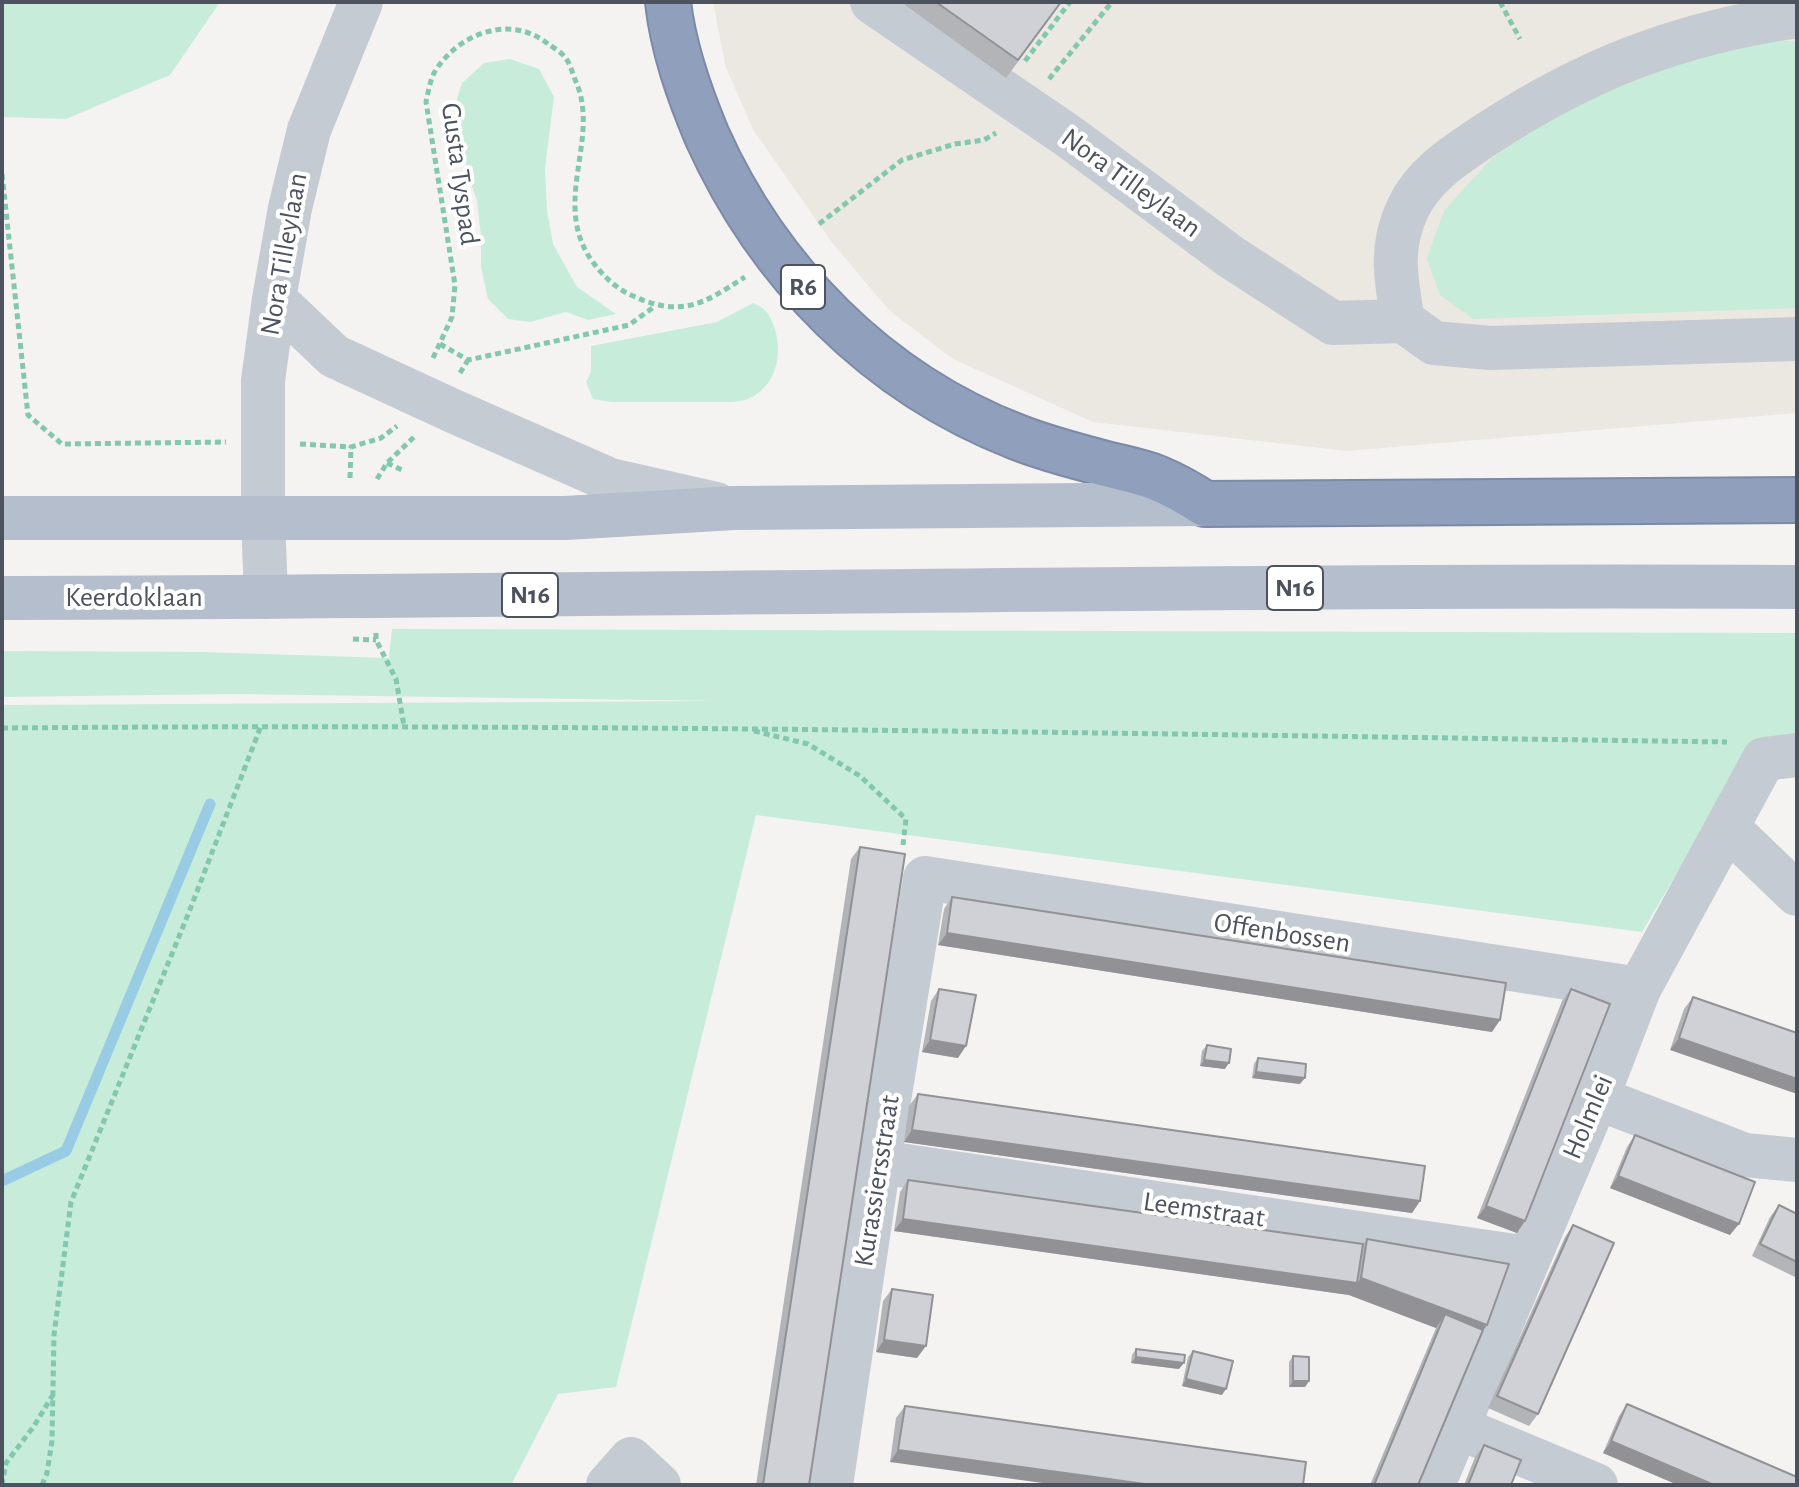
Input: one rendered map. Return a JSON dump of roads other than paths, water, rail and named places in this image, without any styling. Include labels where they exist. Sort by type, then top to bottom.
[{"type":"highway","name":"R6","points":[[668,2],[670,22],[697,113],[728,181],[750,218],[792,275],[861,345],[942,401],[980,421],[1069,455],[1155,477],[1205,504]]},
{"type":"highway","points":[[1205,504],[1797,500]]},
{"type":"main road","points":[[2,518],[566,518],[734,508],[1205,504]]},
{"type":"main road","name":"N16","points":[[266,597],[1500,586],[1797,587]]},
{"type":"main road","name":"Keerdoklaan","points":[[2,598],[266,597]]},
{"type":"street","name":"Nora Tilleylaan","points":[[266,597],[263,381],[274,299],[290,208],[309,130],[361,2]]},
{"type":"street","name":"Nora Tilleylaan","points":[[872,2],[1071,138],[1231,257],[1333,323],[1403,321]]},
{"type":"street","points":[[1797,16],[1749,23],[1647,50],[1531,105],[1452,157],[1426,181],[1408,209],[1394,255],[1403,321],[1434,343],[1490,348],[1797,339]]},
{"type":"street","points":[[274,299],[334,356],[610,480],[734,508]]},
{"type":"street","name":"Holmlei","points":[[1433,1485],[1597,1098],[1639,989],[1727,827],[1780,757]]},
{"type":"street","points":[[1727,827],[1797,894]]},
{"type":"street","name":"Offenbossen","points":[[925,878],[1639,989]]},
{"type":"street","name":"Kurassiersstraat","points":[[844,1483],[879,1162],[925,878]]},
{"type":"street","points":[[1597,1098],[1745,1155],[1797,1160]]},
{"type":"street","name":"Leemstraat","points":[[879,1162],[1528,1258]]},
{"type":"street","points":[[1457,1427],[1596,1485]]},
{"type":"street","points":[[608,1485],[631,1459],[659,1485]]},
{"type":"waterway","points":[[2,1181],[66,1151],[210,804]]}]
